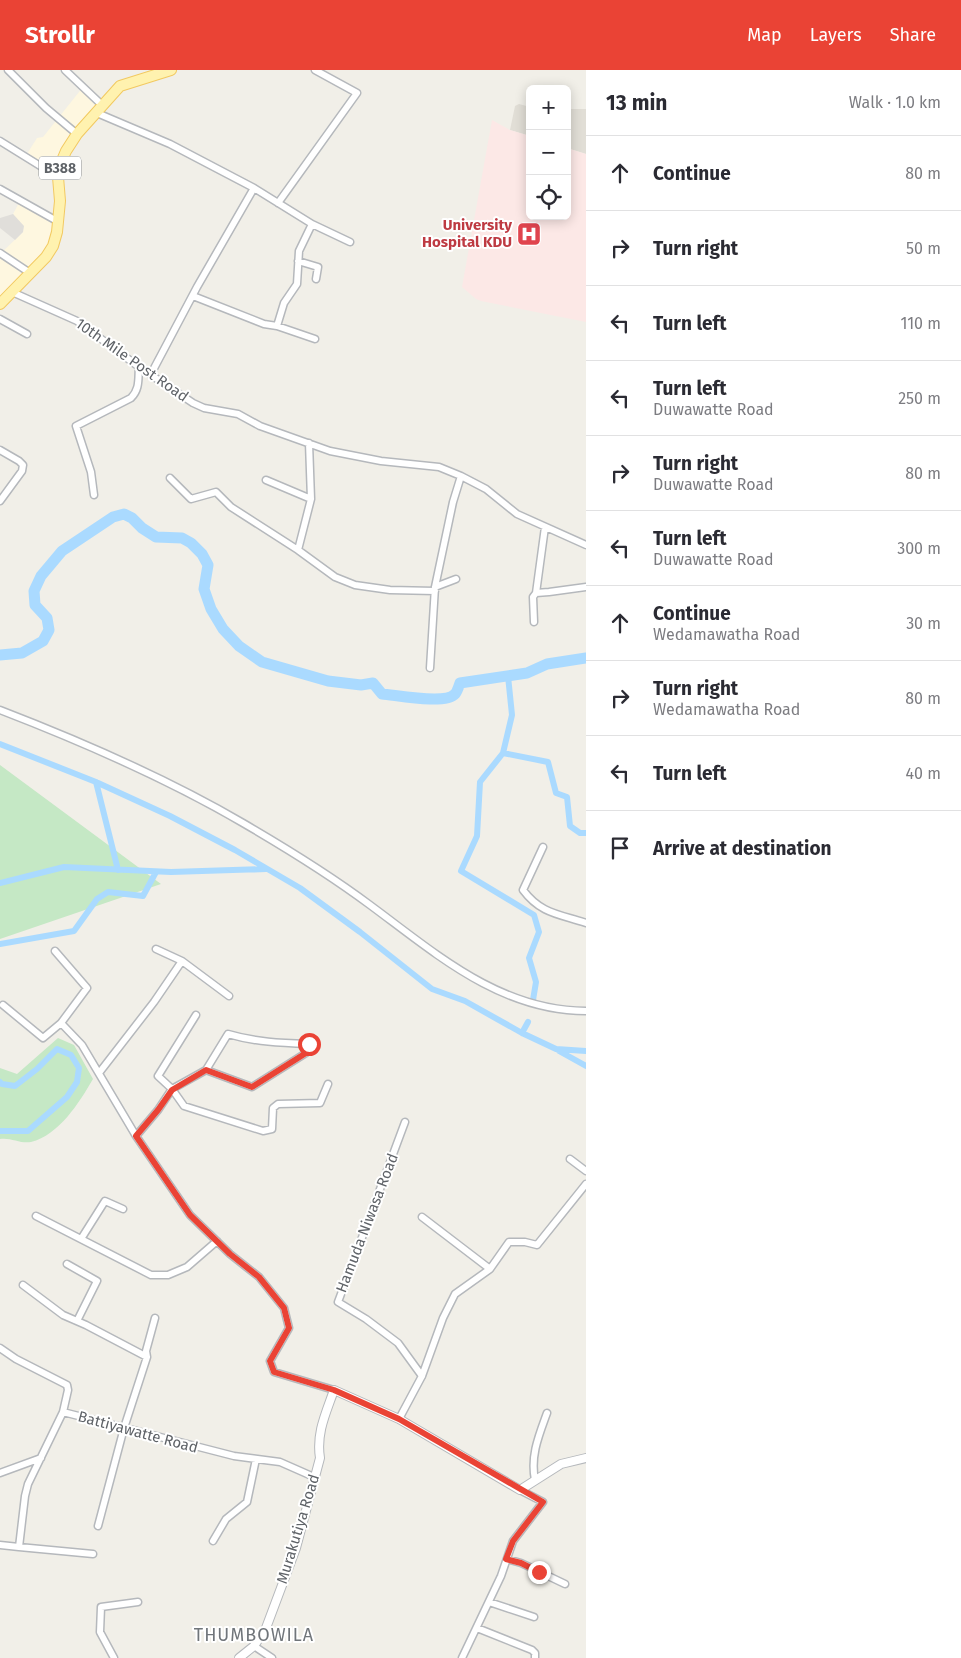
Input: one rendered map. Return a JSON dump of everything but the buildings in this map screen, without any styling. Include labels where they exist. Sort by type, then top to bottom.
[{"type":"main road","name":"B388","points":[[0,304],[46,257],[53,246],[57,232],[60,195],[58,177],[66,151],[77,134],[120,86],[171,70]]},
{"type":"street","points":[[8,70],[46,108],[77,134]]},
{"type":"street","points":[[65,70],[100,110],[254,188],[312,224],[350,242]]},
{"type":"street","points":[[278,203],[357,93],[315,70]]},
{"type":"street","points":[[0,142],[58,177]]},
{"type":"street","points":[[151,374],[254,188]]},
{"type":"street","points":[[0,189],[57,221]]},
{"type":"street","points":[[277,326],[284,303],[297,284],[299,250],[312,224]]},
{"type":"street","points":[[0,254],[30,273]]},
{"type":"street","points":[[298,261],[318,267],[316,279]]},
{"type":"street","name":"10th Mile Post Road","points":[[12,292],[77,321],[139,367],[193,403],[204,408],[238,414],[260,426],[330,451],[381,461],[439,467],[486,489],[517,514],[586,545]]},
{"type":"street","points":[[193,296],[238,315],[316,339]]},
{"type":"street","points":[[0,319],[26,334]]},
{"type":"street","points":[[94,495],[91,472],[76,426],[132,398],[138,386],[139,367]]},
{"type":"street","points":[[298,550],[310,499],[308,443]]},
{"type":"street","points":[[0,450],[23,465],[22,471],[0,501]]},
{"type":"street","points":[[430,668],[435,589],[453,502],[461,476]]},
{"type":"street","points":[[170,478],[191,499],[216,492],[231,507],[336,577],[356,585],[390,590],[435,589],[456,579]]},
{"type":"street","points":[[266,480],[310,499]]},
{"type":"street","points":[[534,622],[533,597],[536,593],[537,571],[545,527]]},
{"type":"street","points":[[536,593],[586,586]]},
{"type":"street","points":[[0,710],[65,735],[165,781],[244,824],[305,861],[368,903],[463,972],[498,991],[525,1002],[586,1011]]},
{"type":"street","points":[[543,847],[522,890],[532,902],[545,911],[586,923]]},
{"type":"street","points":[[156,949],[182,961],[228,996]]},
{"type":"street","points":[[3,1005],[43,1038],[60,1023],[87,988],[55,951]]},
{"type":"street","points":[[98,1074],[154,1002],[182,961]]},
{"type":"street","points":[[196,1015],[158,1076],[184,1106],[263,1131],[272,1129],[273,1108],[278,1104],[320,1103],[328,1084]]},
{"type":"street","points":[[60,1023],[82,1046],[136,1136],[190,1215],[259,1277],[284,1308],[289,1328],[270,1361],[274,1372],[334,1390],[399,1419],[543,1502],[513,1541],[501,1576],[462,1658]]},
{"type":"street","points":[[136,1136],[172,1090],[206,1070],[228,1034],[245,1039],[276,1043],[309,1044],[306,1053],[252,1087],[206,1070]]},
{"type":"street","name":"Hamuda Niwasa Road","points":[[405,1122],[338,1302],[366,1319],[398,1343],[422,1376]]},
{"type":"street","points":[[570,1159],[586,1171]]},
{"type":"street","points":[[399,1419],[422,1376],[455,1294],[490,1269],[509,1242],[525,1242],[537,1245],[586,1184]]},
{"type":"street","points":[[81,1239],[105,1201],[123,1209]]},
{"type":"street","points":[[36,1216],[152,1275],[168,1275],[187,1267],[217,1241]]},
{"type":"street","points":[[422,1217],[490,1269]]},
{"type":"street","points":[[67,1264],[96,1281],[77,1321]]},
{"type":"street","points":[[23,1285],[63,1314],[147,1357]]},
{"type":"street","points":[[98,1526],[124,1428],[147,1357],[146,1351],[156,1318]]},
{"type":"street","name":"Battiyawatte Road","points":[[0,1348],[16,1359],[67,1386],[68,1390],[62,1412],[234,1456],[280,1462],[314,1477]]},
{"type":"street","name":"Murakutiya Road","points":[[239,1658],[254,1646],[266,1628],[296,1548],[320,1458],[317,1444],[321,1424],[334,1390]]},
{"type":"street","points":[[19,1546],[28,1484],[62,1412]]},
{"type":"street","points":[[535,1480],[532,1467],[536,1445],[547,1412]]},
{"type":"street","points":[[0,1473],[41,1458]]},
{"type":"street","points":[[520,1490],[561,1464],[586,1458]]},
{"type":"street","points":[[212,1541],[226,1519],[247,1502],[256,1459]]},
{"type":"street","points":[[0,1545],[93,1554]]},
{"type":"street","points":[[506,1559],[521,1563],[565,1584]]},
{"type":"street","points":[[114,1658],[100,1632],[101,1607],[138,1602]]},
{"type":"street","points":[[489,1602],[534,1617]]},
{"type":"street","points":[[477,1628],[532,1650],[536,1658]]},
{"type":"street","points":[[254,1646],[272,1658]]},
{"type":"shaded area","points":[[83,87],[103,106],[82,128],[58,177],[25,157],[37,138],[43,137]]},
{"type":"shaded area","points":[[519,104],[526,106],[526,135],[510,130],[515,106]]},
{"type":"shaded area","points":[[571,109],[586,109],[586,154],[571,149]]},
{"type":"shaded area","name":"University Hospital KDU","points":[[492,120],[510,130],[526,135],[526,220],[571,220],[571,149],[586,154],[586,322],[481,301],[462,287]]},
{"type":"shaded area","points":[[20,201],[57,221],[53,246],[0,299],[0,254],[23,232],[23,226],[13,214]]},
{"type":"shaded area","points":[[13,214],[24,226],[23,232],[15,240],[0,228],[0,218]]},
{"type":"green space","points":[[0,765],[161,884],[0,939]]},
{"type":"green space","points":[[58,1038],[74,1045],[93,1079],[75,1108],[51,1133],[31,1142],[0,1139],[0,1068],[17,1074]]},
{"type":"waterway","points":[[0,655],[22,653],[43,641],[49,630],[47,618],[35,605],[34,591],[41,576],[62,551],[113,517],[124,514],[156,537],[182,538],[191,543],[202,554],[208,565],[204,589],[211,609],[223,629],[239,646],[262,662],[328,681],[361,685],[373,683],[382,694],[441,699],[456,693],[460,683],[527,673],[547,664],[586,658]]},
{"type":"waterway","points":[[508,676],[512,715],[503,753],[480,782],[477,836],[461,871],[534,915],[539,932],[529,958],[536,982],[533,1000]]},
{"type":"waterway","points":[[0,744],[96,782],[170,816],[235,850],[300,888],[360,932],[432,989],[465,1001],[522,1033],[556,1049],[586,1051]]},
{"type":"waterway","points":[[503,753],[548,762],[556,793],[567,797],[570,826],[580,833],[586,833]]},
{"type":"waterway","points":[[96,782],[118,870]]},
{"type":"waterway","points":[[0,883],[64,867],[171,872],[266,869]]},
{"type":"waterway","points":[[0,944],[74,931],[97,899],[108,892],[143,896],[156,872]]},
{"type":"waterway","points":[[522,1033],[528,1022]]},
{"type":"waterway","points":[[0,1082],[15,1086],[37,1069],[57,1049],[71,1055],[79,1068],[77,1082],[67,1097],[28,1131],[0,1131]]},
{"type":"waterway","points":[[559,1051],[586,1066]]},
{"type":"place","name":"University Hospital KDU","points":[[529,234]]},
{"type":"district","name":"THUMBOWILA","points":[[254,1635]]},
{"type":"route","points":[[309,1044],[306,1053],[252,1087],[206,1070],[172,1090],[136,1136],[190,1215],[230,1254],[259,1277],[284,1308],[289,1328],[270,1361],[274,1372],[334,1390],[399,1419],[484,1470],[543,1502],[513,1541],[506,1559],[521,1563],[539,1572]]}]
